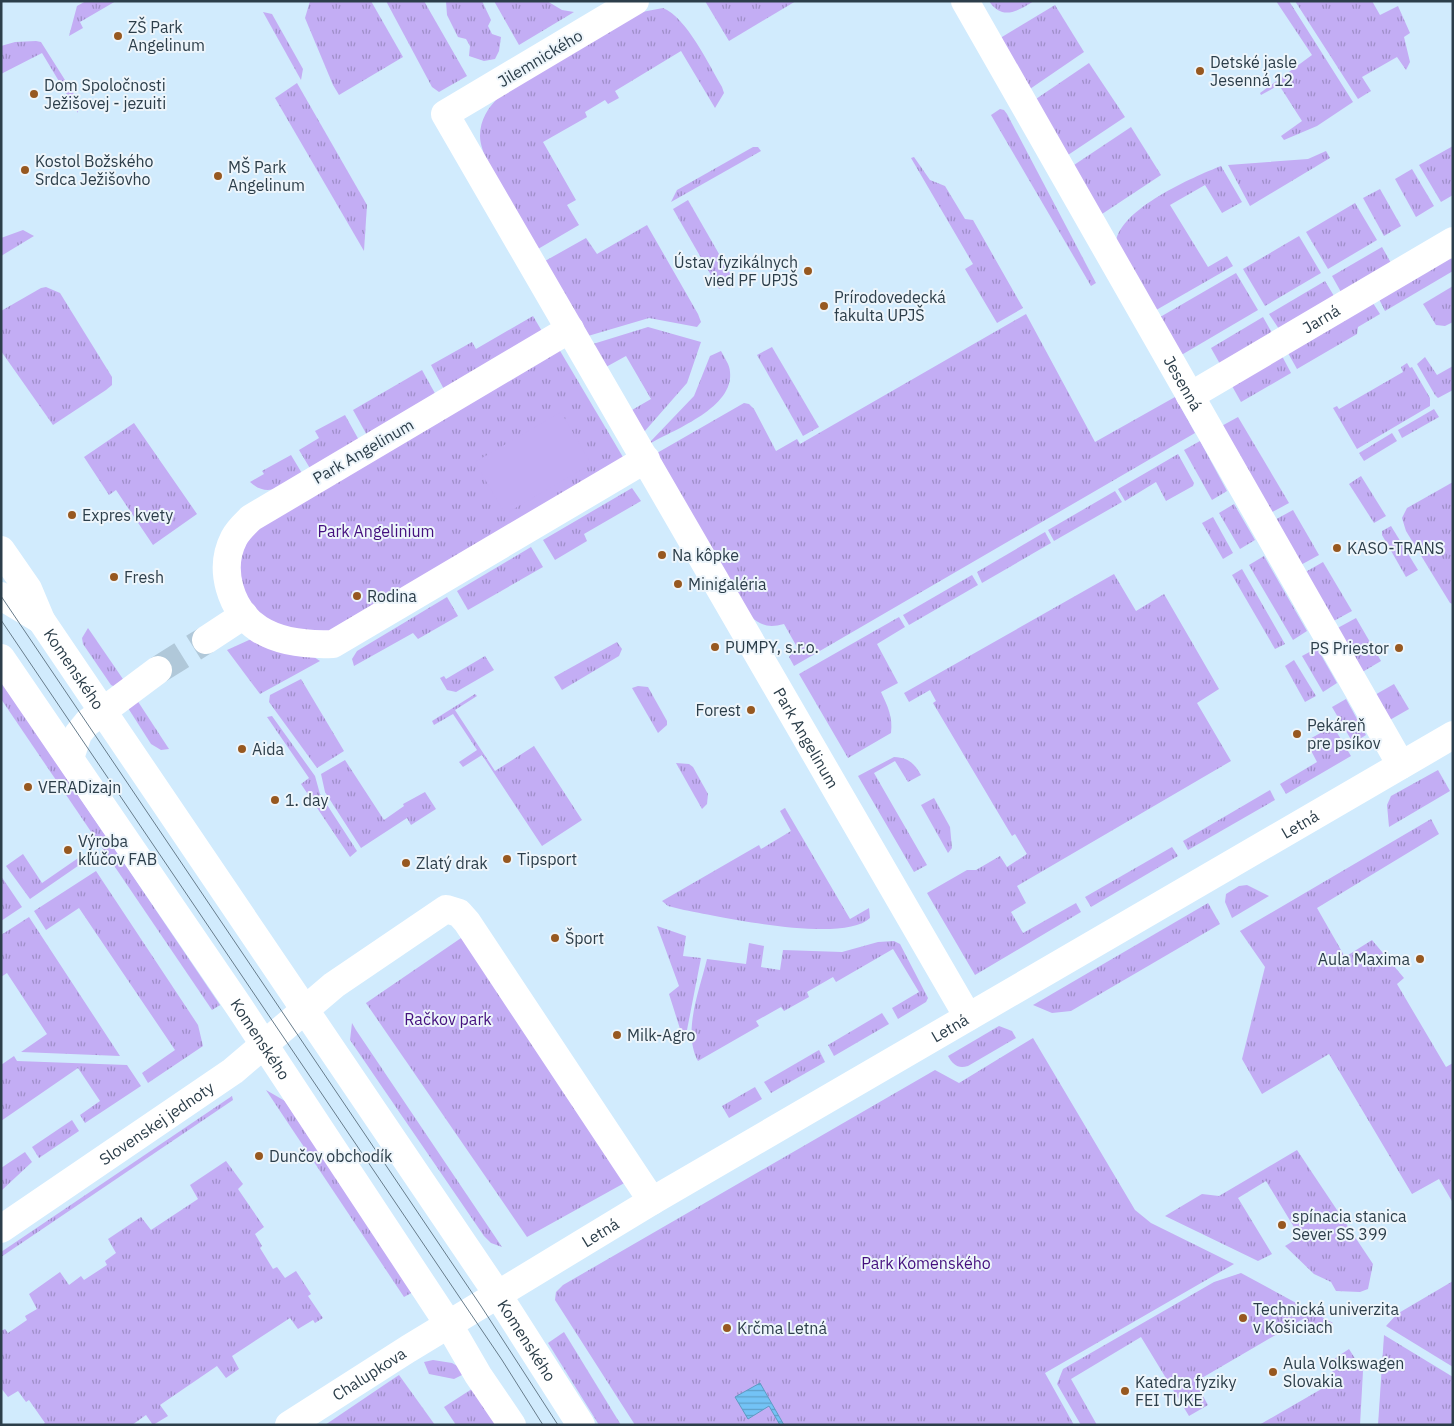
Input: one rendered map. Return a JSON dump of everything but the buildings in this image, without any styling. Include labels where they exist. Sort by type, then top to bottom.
[{"type":"street","name":"Jilemnického","points":[[445,114],[635,1]]},
{"type":"street","name":"Jesenná","points":[[965,1],[1400,765]]},
{"type":"street","name":"Park Angelinum","points":[[445,114],[968,1018]]},
{"type":"street","name":"Jarná","points":[[1190,396],[1453,241]]},
{"type":"street","name":"Park Angelinum","points":[[570,329],[251,518],[234,537],[228,561],[229,589],[244,615],[260,630],[282,639],[308,645],[333,644],[646,459]]},
{"type":"street","name":"Komenského","points":[[1,550],[28,589],[41,620],[498,1295],[581,1425]]},
{"type":"street","points":[[1,596],[41,620]]},
{"type":"street","points":[[206,640],[244,615]]},
{"type":"street","name":"Komenského","points":[[1,658],[264,1046],[449,1325],[478,1375],[512,1425]]},
{"type":"street","points":[[70,758],[78,734],[87,723],[158,670]]},
{"type":"street","name":"Letná","points":[[449,1325],[652,1201],[1453,735]]},
{"type":"street","points":[[304,1009],[334,985],[434,915],[446,909],[459,913],[652,1201]]},
{"type":"street","name":"Slovenskej jednoty","points":[[1,1229],[233,1071],[264,1046],[304,1009]]},
{"type":"street","name":"Chalupkova","points":[[289,1425],[449,1325]]},
{"type":"green space","points":[[86,1],[116,1],[80,22],[83,28],[69,36],[77,6]]},
{"type":"green space","points":[[310,1],[371,1],[403,57],[339,95],[305,18]]},
{"type":"green space","points":[[386,1],[424,1],[467,76],[439,92],[432,87]]},
{"type":"green space","points":[[446,1],[482,1],[491,20],[488,26],[492,34],[501,37],[499,51],[495,59],[484,61],[469,56],[470,46],[466,39],[458,37],[447,15]]},
{"type":"green space","points":[[494,1],[547,1],[562,10],[574,12],[519,45]]},
{"type":"green space","points":[[705,1],[796,1],[729,41]]},
{"type":"green space","points":[[989,1],[1034,1],[1016,11],[1005,12],[999,11]]},
{"type":"green space","points":[[1276,1],[1289,1],[1353,102],[1317,126],[1284,140],[1281,136],[1302,121],[1279,85],[1261,95],[1260,93],[1312,55]]},
{"type":"green space","points":[[1295,1],[1372,1],[1380,15],[1398,6],[1410,33],[1404,37],[1410,62],[1406,70],[1397,57],[1362,77],[1371,91],[1358,99]]},
{"type":"green space","points":[[1055,5],[1084,52],[1027,91],[997,40]]},
{"type":"green space","points":[[663,8],[681,21],[689,32],[704,55],[724,93],[715,108],[681,51],[615,91],[619,98],[608,104],[605,100],[585,112],[587,117],[543,142],[576,200],[567,205],[579,225],[538,249],[503,193],[487,161],[480,136],[481,125],[486,114],[500,96],[642,12]]},
{"type":"green space","points":[[263,12],[272,14],[303,69],[301,80]]},
{"type":"green space","points":[[15,42],[41,42],[77,99],[78,113],[42,53],[1,74],[1,46]]},
{"type":"green space","points":[[1089,63],[1125,117],[1065,157],[1033,101]]},
{"type":"green space","points":[[297,83],[367,205],[364,251],[275,98]]},
{"type":"green space","points":[[1000,109],[1004,110],[1007,114],[1096,283],[1091,286],[991,115]]},
{"type":"green space","points":[[1131,127],[1161,175],[1099,216],[1071,167]]},
{"type":"green space","points":[[1453,146],[1453,195],[1441,202],[1419,165]]},
{"type":"green space","points":[[753,147],[758,147],[761,151],[671,202],[677,190]]},
{"type":"green space","points":[[1326,151],[1330,158],[1250,206],[1228,165],[1308,159]]},
{"type":"green space","points":[[914,157],[930,180],[945,186],[965,219],[973,220],[1023,308],[997,323],[965,269],[973,264],[911,158]]},
{"type":"green space","points":[[1221,166],[1242,202],[1222,213],[1205,185],[1170,205],[1208,267],[1227,256],[1233,266],[1151,313],[1116,242],[1121,230],[1130,218],[1144,206],[1177,186]]},
{"type":"green space","points":[[1412,169],[1434,206],[1416,217],[1395,179]]},
{"type":"green space","points":[[1380,189],[1401,226],[1384,236],[1363,198]]},
{"type":"green space","points":[[688,200],[734,280],[719,289],[673,209]]},
{"type":"green space","points":[[1355,203],[1377,240],[1328,269],[1306,232]]},
{"type":"green space","points":[[647,225],[701,322],[697,327],[649,318],[588,336],[545,261],[586,238],[597,254]]},
{"type":"green space","points":[[23,230],[34,236],[1,256],[1,238]]},
{"type":"green space","points":[[1299,236],[1321,273],[1265,306],[1243,269]]},
{"type":"green space","points":[[1382,247],[1391,263],[1341,292],[1332,276]]},
{"type":"green space","points":[[1450,257],[1453,261],[1453,271],[1385,311],[1379,299]]},
{"type":"green space","points":[[1236,273],[1258,310],[1178,357],[1155,320]]},
{"type":"green space","points":[[1325,281],[1334,296],[1279,329],[1269,314]]},
{"type":"green space","points":[[1453,286],[1453,322],[1445,326],[1436,325],[1423,304]]},
{"type":"green space","points":[[46,287],[60,293],[112,377],[112,385],[106,390],[53,425],[1,351],[1,311]]},
{"type":"green space","points":[[1373,303],[1380,314],[1358,327],[1357,334],[1297,369],[1288,353]]},
{"type":"green space","points":[[1026,314],[1095,442],[1175,397],[1195,433],[794,666],[789,657],[797,647],[784,624],[765,625],[757,622],[749,615],[657,453],[744,403],[749,404],[754,409],[776,451],[797,439],[800,444]]},
{"type":"green space","points":[[533,316],[543,333],[446,393],[431,365],[472,342],[476,349]]},
{"type":"green space","points":[[1263,317],[1272,333],[1220,364],[1211,348]]},
{"type":"green space","points":[[648,327],[701,342],[687,383],[644,432],[632,410],[651,399],[626,356],[606,367],[593,344]]},
{"type":"green space","name":"Park Angelinium","points":[[553,339],[630,469],[319,645],[244,615],[234,537]]},
{"type":"green space","points":[[772,347],[819,427],[803,436],[757,355]]},
{"type":"green space","points":[[721,351],[730,369],[729,385],[723,396],[713,406],[688,424],[651,443],[694,396],[710,356]]},
{"type":"green space","points":[[1282,356],[1291,373],[1241,402],[1232,386]]},
{"type":"green space","points":[[1425,357],[1437,375],[1453,366],[1453,390],[1438,398],[1435,395],[1417,364]]},
{"type":"green space","points":[[1407,363],[1410,368],[1412,367],[1430,398],[1430,406],[1357,449],[1333,408],[1337,406],[1339,409],[1403,372],[1401,367]]},
{"type":"green space","points":[[422,370],[437,397],[368,437],[353,410]]},
{"type":"green space","points":[[1434,409],[1439,417],[1402,438],[1398,430]]},
{"type":"green space","points":[[561,412],[591,464],[505,514],[475,462]]},
{"type":"green space","points":[[345,415],[360,442],[311,470],[299,450],[319,438],[315,431]]},
{"type":"green space","points":[[1238,417],[1289,503],[1267,515],[1218,428]]},
{"type":"green space","points":[[134,423],[197,514],[153,545],[116,490],[109,495],[84,457]]},
{"type":"green space","points":[[1392,433],[1397,441],[1364,461],[1359,453]]},
{"type":"green space","points":[[1200,441],[1227,491],[1212,500],[1184,450]]},
{"type":"green space","points":[[1178,454],[1194,483],[1193,486],[1166,501],[1156,482],[1125,501],[1118,489]]},
{"type":"green space","points":[[291,455],[303,475],[283,486],[270,490],[257,487],[250,482],[264,474],[262,471]]},
{"type":"green space","points":[[1361,476],[1386,516],[1374,523],[1349,484]]},
{"type":"green space","points":[[1453,482],[1453,604],[1450,603],[1406,531],[1402,518],[1407,508]]},
{"type":"green space","points":[[632,488],[641,501],[584,534],[587,541],[555,560],[543,540]]},
{"type":"green space","points":[[1115,491],[1122,502],[1054,541],[1048,530]]},
{"type":"green space","points":[[1234,504],[1255,540],[1240,549],[1219,513]]},
{"type":"green space","points":[[1293,510],[1319,555],[1297,567],[1271,522]]},
{"type":"green space","points":[[1213,517],[1233,553],[1223,559],[1202,523]]},
{"type":"green space","points":[[1391,526],[1418,570],[1406,577],[1382,535],[1382,531]]},
{"type":"green space","points":[[1045,532],[1051,543],[982,583],[977,572]]},
{"type":"green space","points":[[531,547],[543,567],[468,610],[457,591]]},
{"type":"green space","points":[[1264,556],[1307,631],[1293,640],[1249,565]]},
{"type":"green space","points":[[1323,562],[1352,611],[1330,623],[1302,574]]},
{"type":"green space","points":[[1242,569],[1285,644],[1275,649],[1232,575]]},
{"type":"green space","points":[[1114,574],[1136,611],[1164,594],[1219,689],[1197,703],[1231,761],[1017,886],[1026,903],[1011,912],[1023,933],[1076,903],[1081,912],[975,975],[927,893],[967,870],[976,870],[1000,856],[1007,867],[1027,854],[1015,834],[1012,836],[933,703],[936,701],[930,690],[909,702],[904,693]]},
{"type":"green space","points":[[972,575],[978,585],[909,625],[903,615]]},
{"type":"green space","points":[[447,597],[458,616],[418,639],[413,633],[354,666],[352,659],[357,651]]},
{"type":"green space","points":[[899,617],[905,627],[877,644],[898,683],[881,692],[891,717],[891,733],[848,758],[799,674]]},
{"type":"green space","points":[[1356,618],[1381,661],[1359,674],[1334,630]]},
{"type":"green space","points":[[88,628],[125,682],[115,687],[111,685],[83,644],[82,638]]},
{"type":"green space","points":[[258,639],[311,655],[320,661],[260,694],[227,650],[249,640]]},
{"type":"green space","points":[[617,642],[622,649],[619,656],[562,690],[554,677]]},
{"type":"green space","points":[[1317,648],[1337,683],[1323,692],[1302,656]]},
{"type":"green space","points":[[485,656],[494,670],[456,692],[447,690],[440,678],[444,676],[446,679]]},
{"type":"green space","points":[[1294,660],[1316,696],[1305,702],[1285,666]]},
{"type":"green space","points":[[301,679],[344,751],[317,768],[269,702],[270,695]]},
{"type":"green space","points":[[1,681],[220,1005],[212,1010],[1,699]]},
{"type":"green space","points":[[1394,684],[1409,709],[1388,721],[1373,696]]},
{"type":"green space","points":[[638,686],[648,687],[667,721],[667,725],[658,733],[632,688]]},
{"type":"green space","points":[[475,694],[477,696],[455,710],[495,771],[534,746],[582,820],[542,846],[482,755],[463,767],[459,762],[477,750],[453,714],[434,725],[432,721]]},
{"type":"green space","points":[[135,697],[169,749],[161,750],[151,744],[128,708]]},
{"type":"green space","points":[[1346,699],[1366,735],[1353,743],[1332,707]]},
{"type":"green space","points":[[272,716],[315,776],[320,794],[357,851],[350,857],[301,784],[309,778],[267,717]]},
{"type":"green space","points":[[1333,726],[1351,756],[1286,794],[1280,784],[1317,762],[1306,741]]},
{"type":"green space","points":[[894,757],[911,762],[921,775],[908,782],[895,761],[874,773],[927,865],[914,872],[858,776]]},
{"type":"green space","points":[[345,760],[384,820],[404,806],[403,804],[425,792],[436,809],[411,825],[407,818],[361,848],[325,792],[321,774]]},
{"type":"green space","points":[[676,763],[689,764],[693,767],[708,794],[707,804],[702,809]]},
{"type":"green space","points":[[1438,770],[1450,791],[1389,827],[1387,805],[1391,796]]},
{"type":"green space","points":[[1270,790],[1275,800],[1188,850],[1183,841]]},
{"type":"green space","points":[[934,798],[950,827],[952,848],[948,853],[921,805]]},
{"type":"green space","points":[[785,808],[850,919],[869,908],[870,918],[856,925],[835,929],[809,929],[725,918],[668,906],[662,901],[759,845],[761,849],[791,831],[780,811]]},
{"type":"green space","points":[[1431,819],[1439,834],[1317,908],[1345,957],[1372,940],[1404,978],[1397,984],[1446,1067],[1453,1063],[1453,1203],[1439,1179],[1412,1194],[1329,1054],[1262,1094],[1242,1059],[1265,967],[1240,931]]},
{"type":"green space","points":[[1172,847],[1178,856],[1091,907],[1085,897]]},
{"type":"green space","points":[[23,854],[42,883],[84,854],[88,859],[30,899],[6,866]]},
{"type":"green space","points":[[96,871],[198,1025],[203,1046],[148,1083],[142,1073],[175,1050],[79,908],[46,930],[34,911]]},
{"type":"green space","points":[[1,876],[22,907],[1,921]]},
{"type":"green space","points":[[1247,885],[1269,896],[1232,918],[1225,902],[1226,894],[1239,886]]},
{"type":"green space","points":[[1208,903],[1220,924],[1071,1011],[1052,1013],[1033,1005]]},
{"type":"green space","points":[[29,917],[120,1056],[21,1052],[47,1034],[7,973],[1,977],[1,935]]},
{"type":"green space","points":[[657,926],[686,936],[683,956],[701,958],[687,1030],[681,1032],[669,994],[679,986]]},
{"type":"green space","name":"Račkov park","points":[[464,936],[628,1181],[527,1237],[366,1003]]},
{"type":"green space","points":[[894,941],[900,944],[928,998],[926,1002],[898,1019],[892,1008],[919,992],[893,949],[836,982],[833,977],[807,992],[809,997],[784,1011],[781,1007],[756,1021],[759,1026],[698,1061],[694,1050],[692,1024],[707,959],[746,964],[749,943],[764,946],[761,967],[780,970],[783,950],[842,952],[878,942]]},
{"type":"green space","points":[[882,1013],[889,1024],[834,1056],[828,1045]]},
{"type":"green space","points":[[352,1023],[502,1247],[491,1243],[484,1236],[350,1040]]},
{"type":"green space","points":[[999,1026],[1012,1031],[1016,1038],[968,1066],[959,1067],[948,1056]]},
{"type":"green space","name":"Park Komenského","points":[[1033,1038],[1135,1210],[1151,1223],[1234,1264],[1045,1373],[1074,1425],[635,1425],[555,1300],[556,1292],[563,1285],[935,1070],[959,1083]]},
{"type":"green space","points":[[819,1050],[825,1062],[771,1093],[764,1082]]},
{"type":"green space","points":[[14,1056],[17,1061],[127,1065],[141,1086],[85,1123],[80,1115],[100,1101],[78,1068],[1,1121],[1,1065]]},
{"type":"green space","points":[[755,1087],[762,1099],[729,1118],[722,1106]]},
{"type":"green space","points":[[266,1090],[285,1101],[413,1292],[404,1297]]},
{"type":"green space","points":[[232,1096],[233,1100],[1,1257],[1,1252]]},
{"type":"green space","points":[[72,1120],[79,1131],[39,1158],[32,1147]]},
{"type":"green space","points":[[1297,1150],[1373,1264],[1368,1289],[1360,1292],[1336,1291],[1331,1282],[1314,1274],[1285,1246],[1300,1237],[1266,1181],[1238,1198],[1272,1254],[1258,1261],[1165,1216],[1202,1194],[1219,1196]]},
{"type":"green space","points":[[25,1152],[32,1162],[1,1191],[1,1168]]},
{"type":"green space","points":[[226,1161],[243,1184],[238,1189],[264,1227],[255,1234],[262,1246],[260,1248],[273,1269],[277,1267],[285,1278],[296,1271],[311,1294],[308,1296],[323,1318],[315,1323],[313,1320],[298,1329],[290,1318],[232,1356],[239,1369],[226,1378],[217,1366],[160,1405],[168,1416],[153,1425],[146,1415],[132,1425],[42,1425],[45,1423],[29,1400],[26,1402],[18,1391],[8,1397],[1,1388],[1,1331],[5,1329],[8,1333],[27,1320],[25,1316],[37,1309],[29,1294],[60,1272],[69,1285],[81,1276],[84,1280],[107,1265],[105,1261],[116,1253],[108,1239],[141,1217],[151,1230],[198,1199],[190,1185]]},
{"type":"green space","points":[[1241,1273],[1333,1323],[1313,1335],[1303,1319],[1195,1382],[1208,1405],[1189,1416],[1141,1337],[1071,1379],[1097,1425],[1081,1425],[1057,1384],[1063,1369],[1214,1282]]},
{"type":"green space","points":[[1453,1281],[1453,1367],[1386,1326],[1397,1314]]},
{"type":"green space","points":[[564,1332],[621,1425],[599,1425],[548,1343]]},
{"type":"green space","points":[[1384,1335],[1453,1377],[1453,1425],[1378,1425]]},
{"type":"green space","points":[[1349,1349],[1363,1371],[1360,1425],[1259,1425],[1337,1380],[1328,1363]]},
{"type":"green space","points":[[433,1360],[452,1363],[468,1372],[454,1379],[429,1374],[424,1362]]},
{"type":"green space","points":[[399,1375],[435,1425],[325,1425],[390,1381]]},
{"type":"green space","points":[[478,1385],[491,1404],[495,1425],[456,1425],[444,1407]]},
{"type":"water","points":[[760,1383],[784,1425],[780,1425],[769,1406],[748,1419],[735,1397]]},
{"type":"tunnel","points":[[158,670],[206,640]]},
{"type":"tram line","points":[[1,596],[481,1306],[558,1425]]},
{"type":"tram line","points":[[1,620],[502,1360],[543,1425]]},
{"type":"place","name":"ZŠ Park Angelinum","points":[[118,36]]},
{"type":"place","name":"Detské jasle Jesenná 12","points":[[1200,71]]},
{"type":"place","name":"Dom Spoločnosti Ježišovej - jezuiti","points":[[34,94]]},
{"type":"place","name":"Kostol Božského Srdca Ježišovho","points":[[25,170]]},
{"type":"place","name":"MŠ Park Angelinum","points":[[218,176]]},
{"type":"place","name":"Ústav fyzikálnych vied PF UPJŠ","points":[[808,271]]},
{"type":"place","name":"Prírodovedecká fakulta UPJŠ","points":[[824,306]]},
{"type":"place","name":"Expres kvety","points":[[72,515]]},
{"type":"place","name":"KASO-TRANS","points":[[1337,548]]},
{"type":"place","name":"Na kôpke","points":[[662,555]]},
{"type":"place","name":"Fresh","points":[[114,577]]},
{"type":"place","name":"Minigaléria","points":[[678,584]]},
{"type":"place","name":"Rodina","points":[[357,596]]},
{"type":"place","name":"PUMPY, s.r.o.","points":[[715,647]]},
{"type":"place","name":"PS Priestor","points":[[1399,648]]},
{"type":"place","name":"Forest","points":[[751,710]]},
{"type":"place","name":"Pekáreň pre psíkov","points":[[1297,734]]},
{"type":"place","name":"Aida","points":[[242,749]]},
{"type":"place","name":"VERADizajn","points":[[28,787]]},
{"type":"place","name":"1. day","points":[[275,800]]},
{"type":"place","name":"Výroba kľúčov FAB","points":[[68,850]]},
{"type":"place","name":"Tipsport","points":[[507,859]]},
{"type":"place","name":"Zlatý drak","points":[[406,863]]},
{"type":"place","name":"Šport","points":[[555,938]]},
{"type":"place","name":"Aula Maxima","points":[[1420,959]]},
{"type":"place","name":"Milk-Agro","points":[[617,1035]]},
{"type":"place","name":"Dunčov obchodík","points":[[259,1156]]},
{"type":"place","name":"spínacia stanica Sever SS 399","points":[[1282,1225]]},
{"type":"place","name":"Technická univerzita v Košiciach","points":[[1243,1318]]},
{"type":"place","name":"Krčma Letná","points":[[727,1328]]},
{"type":"place","name":"Aula Volkswagen Slovakia","points":[[1273,1372]]},
{"type":"place","name":"Katedra fyziky FEI TUKE","points":[[1125,1391]]}]
